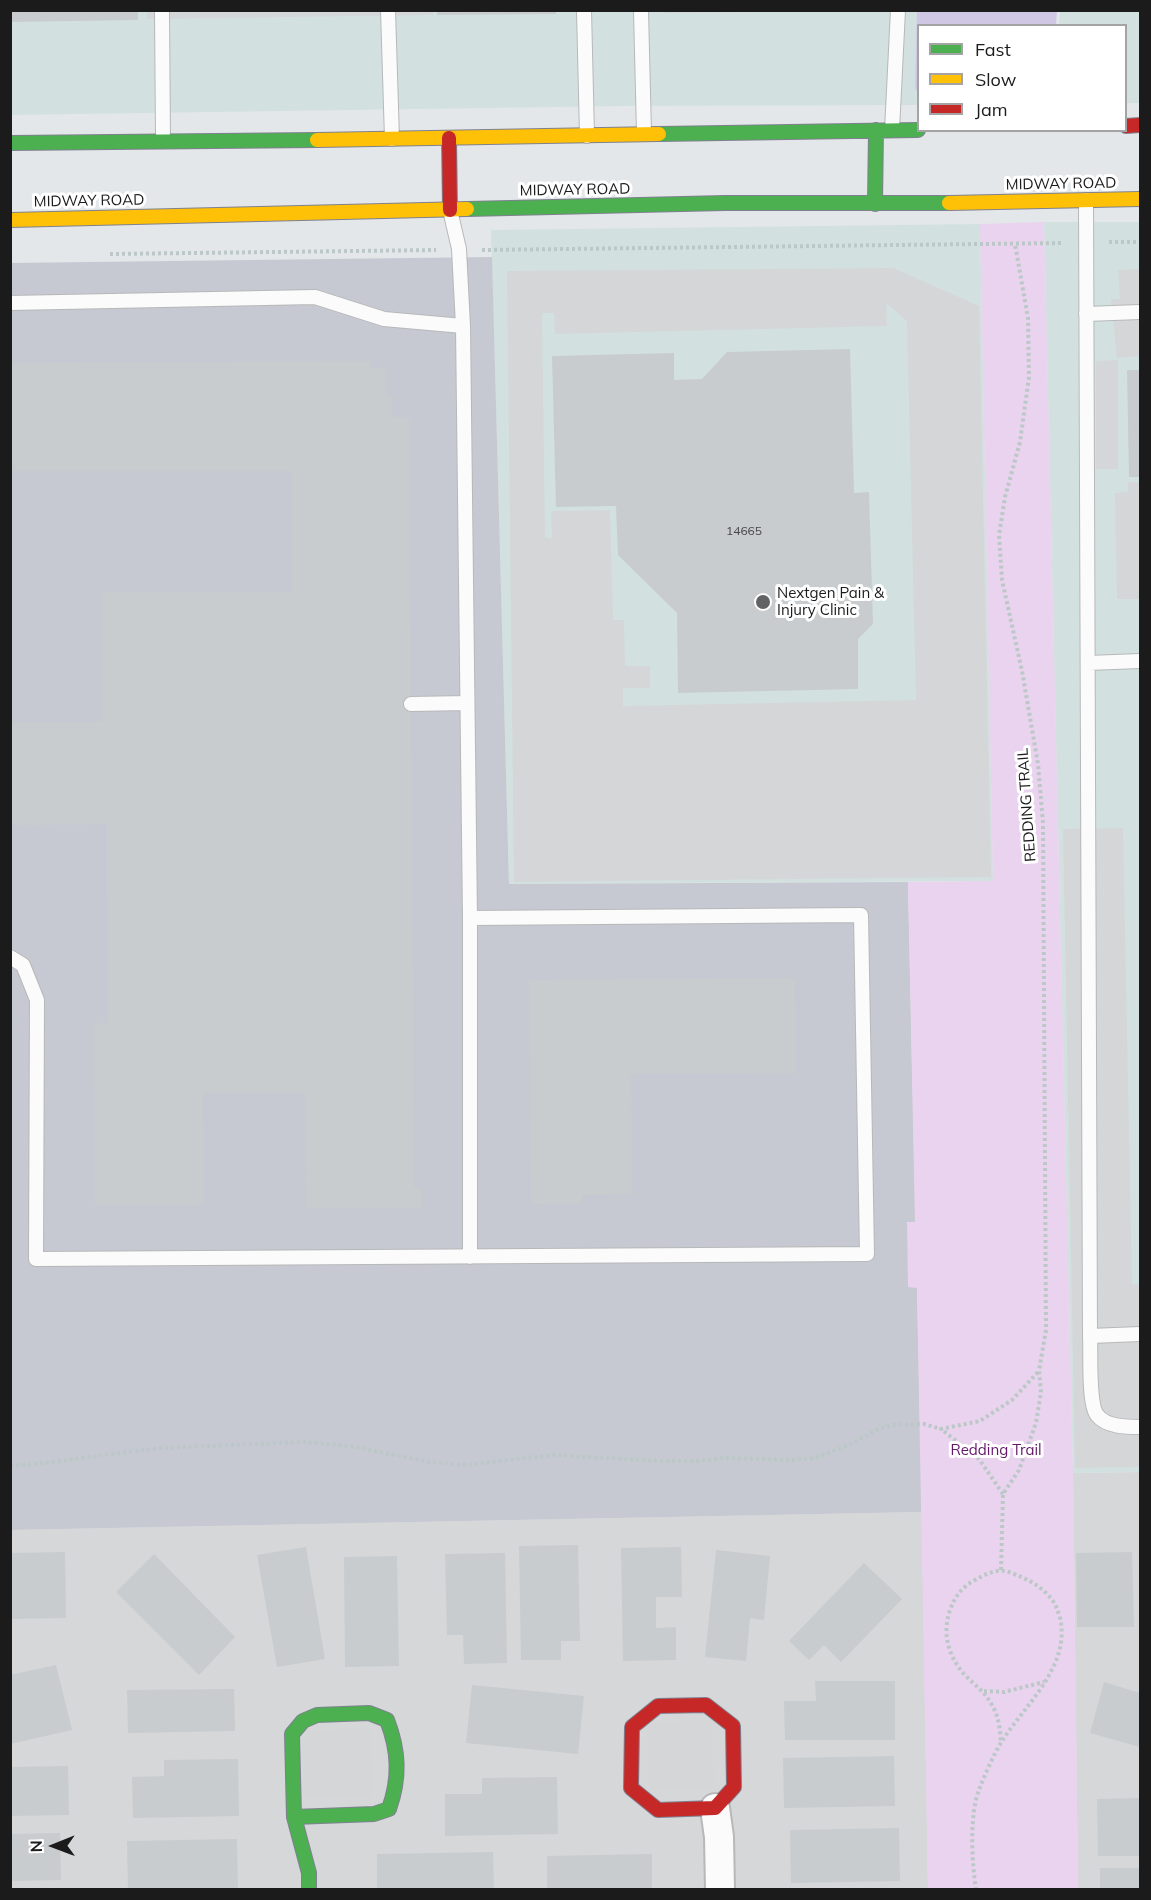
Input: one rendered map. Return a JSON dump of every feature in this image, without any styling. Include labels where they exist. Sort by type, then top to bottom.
[{"type":"main road","points":[[875,204],[876,130]]},
{"type":"main road","points":[[10,143],[917,130]]},
{"type":"main road","points":[[449,138],[450,210]]},
{"type":"main road","name":"MIDWAY ROAD","points":[[10,220],[725,203],[875,204],[1140,199]]},
{"type":"main road","points":[[706,1705],[732,1726],[734,1787],[715,1808],[658,1810],[631,1788],[632,1727],[658,1706],[706,1705]]},
{"type":"main road","points":[[294,1817],[374,1814],[389,1809],[397,1789],[397,1744],[387,1720],[369,1713],[317,1715],[303,1721],[292,1734],[294,1817],[309,1873],[309,1890]]},
{"type":"street","points":[[715,1808],[719,1837],[720,1890]]},
{"type":"lane","points":[[162,10],[163,140]]},
{"type":"lane","points":[[388,10],[392,139]]},
{"type":"lane","points":[[584,10],[587,136]]},
{"type":"lane","points":[[641,10],[644,135]]},
{"type":"lane","points":[[892,130],[897,10]]},
{"type":"lane","points":[[1086,200],[1092,1397],[1096,1414],[1110,1424],[1140,1427]]},
{"type":"lane","points":[[450,210],[459,249],[463,326],[470,918],[470,1257]]},
{"type":"lane","points":[[10,303],[315,297],[384,319],[463,326]]},
{"type":"lane","points":[[1086,314],[1140,312]]},
{"type":"lane","points":[[1088,663],[1140,661]]},
{"type":"lane","points":[[411,704],[467,704]]},
{"type":"lane","points":[[10,957],[23,965],[37,1000],[36,1259],[867,1254],[861,915],[470,918]]},
{"type":"lane","points":[[1090,1336],[1140,1334]]},
{"type":"path","points":[[105,254],[1140,242]]},
{"type":"path","name":"REDDING TRAIL","points":[[1001,1570],[1004,1494],[1019,1470],[1036,1423],[1041,1392],[1039,1371],[1046,1330],[1044,823],[1036,753],[1022,671],[1002,580],[999,535],[1005,497],[1020,442],[1029,377],[1028,318],[1014,244]]},
{"type":"path","points":[[941,1429],[980,1421],[1011,1400],[1039,1371]]},
{"type":"path","points":[[10,1466],[159,1448],[304,1442],[350,1446],[430,1462],[466,1465],[553,1455],[661,1461],[725,1458],[792,1460],[815,1458],[849,1445],[878,1429],[893,1425],[924,1424],[941,1429],[979,1459],[1004,1494]]},
{"type":"path","points":[[976,1890],[974,1813],[978,1792],[1001,1742],[1044,1682],[1058,1657],[1062,1630],[1057,1606],[1037,1584],[1001,1570],[967,1584],[954,1598],[946,1623],[949,1652],[963,1673],[983,1691],[994,1707],[1001,1742]]},
{"type":"path","points":[[983,1691],[1004,1692],[1044,1682]]},
{"type":"shaded area","points":[[433,10],[433,15],[147,19],[147,11]]},
{"type":"shaded area","points":[[664,10],[877,11],[664,13]]},
{"type":"shaded area","points":[[10,11],[922,11],[917,24],[917,105],[626,106],[11,115]]},
{"type":"shaded area","points":[[917,11],[1057,11],[1056,24],[917,24],[917,91],[915,88]]},
{"type":"shaded area","points":[[1060,11],[1140,11],[1140,103],[1127,103],[1127,24],[1059,24]]},
{"type":"shaded area","points":[[1044,222],[1140,222],[1140,1472],[1073,1473]]},
{"type":"shaded area","points":[[980,224],[993,881],[509,884],[491,230]]},
{"type":"shaded area","points":[[492,257],[509,884],[908,882],[922,1512],[11,1530],[10,263]]},
{"type":"shaded area","points":[[893,268],[979,306],[991,877],[514,882],[507,271]],"holes":[[[886,303],[907,321],[916,700],[623,706],[623,688],[650,688],[650,666],[625,666],[624,620],[613,620],[610,510],[551,511],[552,538],[545,538],[542,313],[554,313],[555,334],[887,326]]]},
{"type":"shaded area","points":[[1140,269],[1140,356],[1117,358],[1111,299],[1120,299],[1118,270]]},
{"type":"shaded area","points":[[1118,360],[1118,469],[1096,469],[1096,361]]},
{"type":"shaded area","points":[[1128,482],[1140,482],[1140,599],[1117,599],[1115,493],[1128,492]]},
{"type":"shaded area","points":[[1123,828],[1132,1284],[1140,1285],[1140,1467],[1075,1468],[1063,829]]},
{"type":"shaded area","points":[[1140,1472],[1140,1889],[1078,1889],[1073,1473]]},
{"type":"shaded area","points":[[922,1512],[928,1889],[11,1889],[10,1530]]},
{"type":"shaded area","points":[[711,1721],[714,1788],[650,1790],[647,1723]]},
{"type":"shaded area","points":[[370,1729],[372,1797],[304,1798],[302,1731]]},
{"type":"green space","name":"Redding Trail","points":[[1044,222],[1073,1473],[1078,1889],[928,1889],[917,1288],[908,1287],[907,1222],[915,1222],[908,882],[993,881],[980,224]]},
{"type":"building","points":[[10,10],[138,10],[138,20],[10,22]]},
{"type":"building","points":[[437,10],[556,10],[556,14],[437,15]]},
{"type":"building","points":[[850,349],[854,493],[869,492],[873,624],[858,639],[858,689],[678,693],[677,613],[618,555],[616,506],[556,507],[552,356],[674,353],[674,380],[702,379],[727,352]]},
{"type":"building","points":[[371,361],[371,368],[386,368],[386,396],[392,396],[392,417],[409,418],[414,1187],[421,1187],[422,1208],[306,1208],[305,1093],[203,1093],[204,1205],[95,1205],[94,1024],[108,1023],[107,824],[10,825],[10,722],[102,722],[102,592],[292,592],[292,471],[10,471],[10,363]]},
{"type":"building","points":[[1127,370],[1140,370],[1140,477],[1129,477]]},
{"type":"building","points":[[795,978],[796,1073],[631,1074],[632,1194],[582,1195],[582,1203],[531,1204],[529,980]]},
{"type":"building","points":[[578,1545],[580,1641],[561,1641],[561,1660],[521,1660],[519,1546]]},
{"type":"building","points":[[306,1547],[325,1659],[277,1667],[257,1555]]},
{"type":"building","points":[[681,1547],[682,1597],[656,1597],[656,1628],[676,1627],[676,1660],[623,1661],[621,1548]]},
{"type":"building","points":[[716,1550],[770,1556],[764,1620],[750,1618],[746,1661],[705,1657]]},
{"type":"building","points":[[65,1552],[66,1618],[10,1619],[10,1553]]},
{"type":"building","points":[[1132,1552],[1134,1627],[1077,1627],[1076,1553]]},
{"type":"building","points":[[505,1553],[507,1663],[464,1664],[463,1635],[447,1635],[445,1554]]},
{"type":"building","points":[[154,1554],[235,1637],[199,1675],[116,1592]]},
{"type":"building","points":[[397,1556],[399,1666],[345,1667],[344,1557]]},
{"type":"building","points":[[864,1563],[902,1599],[841,1662],[824,1645],[809,1660],[789,1641]]},
{"type":"building","points":[[56,1665],[72,1730],[10,1744],[10,1675]]},
{"type":"building","points":[[815,1681],[895,1681],[895,1740],[785,1740],[784,1701],[816,1701]]},
{"type":"building","points":[[1104,1682],[1140,1693],[1140,1747],[1090,1733]]},
{"type":"building","points":[[472,1685],[584,1696],[578,1754],[466,1743]]},
{"type":"building","points":[[234,1689],[235,1731],[128,1733],[127,1690]]},
{"type":"building","points":[[894,1756],[895,1806],[784,1808],[783,1758]]},
{"type":"building","points":[[238,1759],[239,1816],[133,1818],[132,1777],[164,1776],[164,1760]]},
{"type":"building","points":[[68,1766],[69,1815],[10,1816],[10,1767]]},
{"type":"building","points":[[557,1777],[558,1834],[445,1836],[445,1794],[482,1794],[482,1778]]},
{"type":"building","points":[[1140,1798],[1140,1856],[1098,1856],[1097,1799]]},
{"type":"building","points":[[899,1828],[900,1881],[791,1883],[790,1830]]},
{"type":"building","points":[[60,1833],[61,1880],[10,1881],[10,1834]]},
{"type":"building","points":[[237,1839],[238,1890],[128,1890],[127,1841]]},
{"type":"building","points":[[493,1852],[494,1890],[377,1890],[377,1854]]},
{"type":"building","points":[[652,1854],[652,1890],[547,1890],[547,1856]]},
{"type":"building","points":[[1100,1868],[1140,1868],[1140,1890],[1100,1890]]},
{"type":"traffic: fast","points":[[875,204],[876,130]]},
{"type":"traffic: fast","points":[[659,134],[917,130]]},
{"type":"traffic: fast","points":[[10,143],[317,140]]},
{"type":"traffic: fast","points":[[467,209],[725,203],[949,203]]},
{"type":"traffic: fast","points":[[294,1817],[374,1814],[389,1809],[393,1798],[397,1764],[387,1720],[369,1713],[317,1715],[303,1721],[292,1734],[294,1817],[309,1873],[309,1890]]},
{"type":"traffic: slow","points":[[317,140],[659,134]]},
{"type":"traffic: slow","points":[[949,203],[1140,199]]},
{"type":"traffic: slow","points":[[10,220],[467,209]]},
{"type":"traffic: jam","points":[[1127,126],[1140,125]]},
{"type":"traffic: jam","points":[[449,138],[450,210]]},
{"type":"traffic: jam","points":[[706,1705],[733,1726],[734,1787],[715,1808],[658,1810],[631,1788],[632,1727],[658,1706],[706,1705]]},
{"type":"place","name":"Nextgen Pain & Injury Clinic","points":[[763,602]]}]
